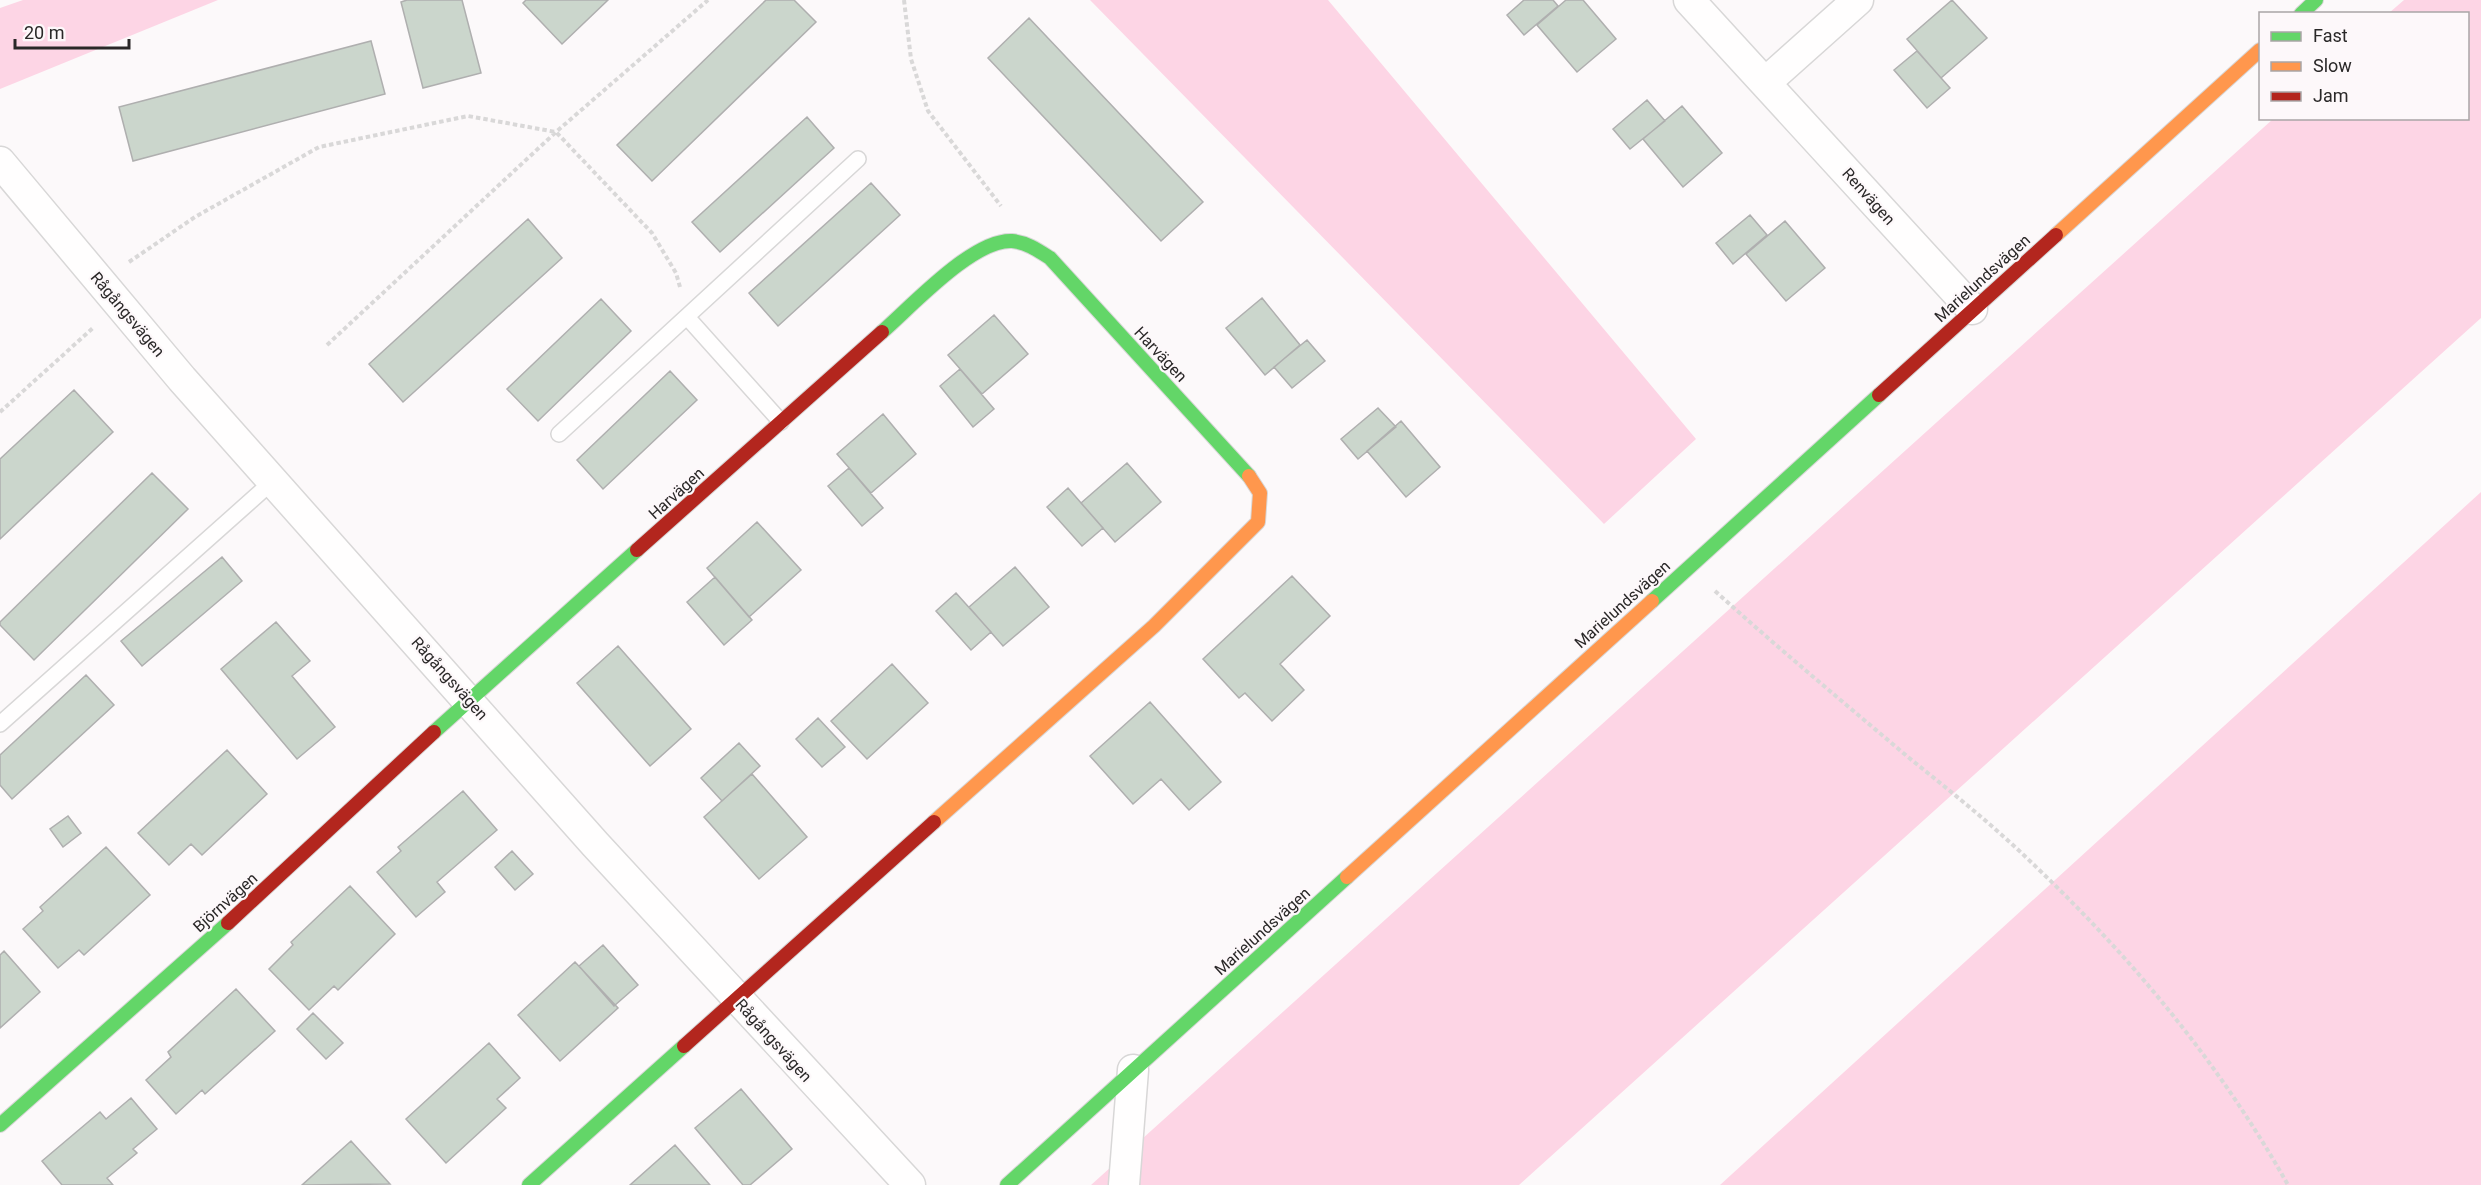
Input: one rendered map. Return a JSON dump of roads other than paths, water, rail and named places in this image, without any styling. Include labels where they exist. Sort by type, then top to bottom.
[{"type":"street","name":"Renvägen","points":[[1689,0],[1972,309]]},
{"type":"street","points":[[1766,83],[1858,0]]},
{"type":"street","points":[[2303,12],[2316,0]]},
{"type":"street","name":"Marielundsvägen","points":[[1007,1185],[2259,51]]},
{"type":"street","name":"Rågångsvägen","points":[[0,162],[273,481],[469,699],[595,844],[910,1185]]},
{"type":"street","name":"Harvägen","points":[[469,699],[970,254],[1002,239],[1028,243],[1050,258],[1244,468],[1260,493],[1257,522],[1145,634],[736,998]]},
{"type":"street","name":"Björnvägen","points":[[0,1125],[251,902],[469,699]]},
{"type":"street","points":[[529,1185],[736,998]]},
{"type":"street","points":[[1124,1185],[1133,1070]]},
{"type":"lane","points":[[559,434],[858,159]]},
{"type":"lane","points":[[687,317],[781,422]]},
{"type":"lane","points":[[0,724],[273,481]]}]
